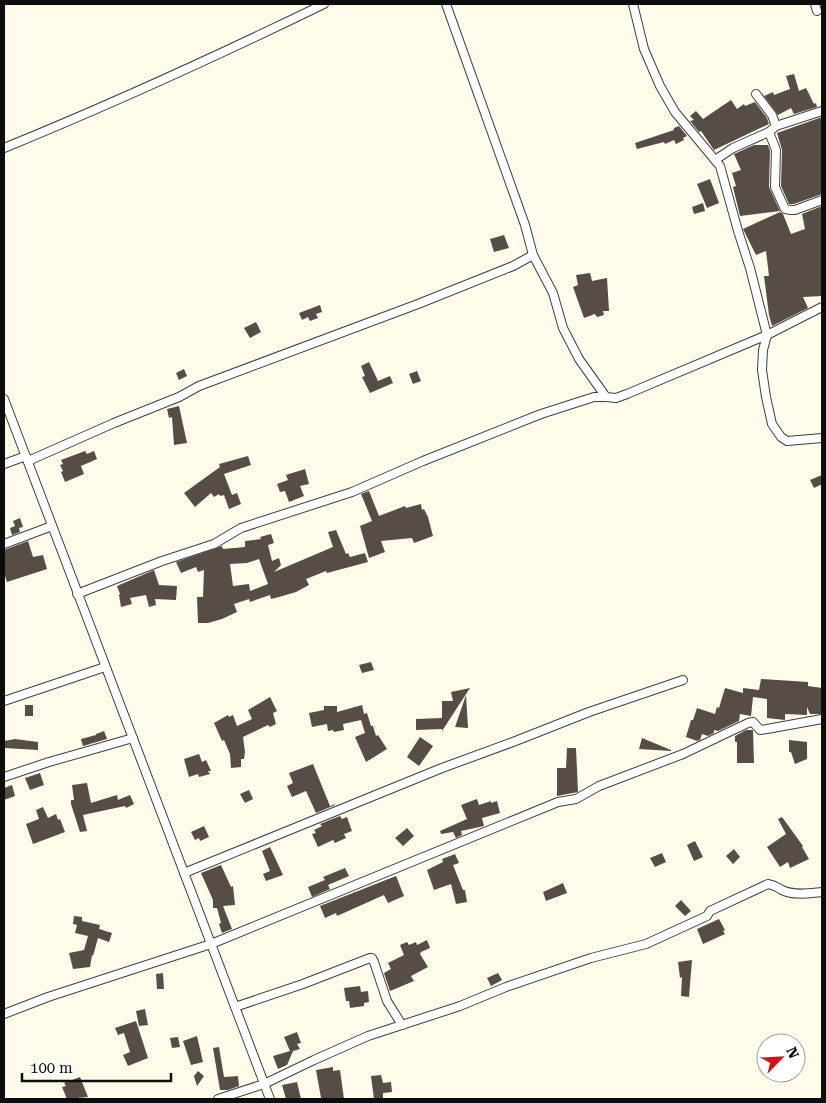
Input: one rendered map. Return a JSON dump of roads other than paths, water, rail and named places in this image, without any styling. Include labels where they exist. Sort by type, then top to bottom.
[{"type":"street","points":[[4,148],[180,72],[324,4]]},
{"type":"street","points":[[446,4],[522,217],[533,255],[553,293],[563,328],[579,360],[606,397]]},
{"type":"street","points":[[633,4],[644,49],[660,86],[675,112],[716,160],[726,184],[767,335],[762,350],[762,370],[772,424],[781,437],[787,441],[822,438]]},
{"type":"street","points":[[756,94],[772,115],[776,150],[775,187],[786,209],[795,210],[822,200]]},
{"type":"street","points":[[716,160],[733,148],[773,129],[822,112]]},
{"type":"street","points":[[4,464],[27,459],[179,397],[199,386],[418,304],[513,266],[533,255]]},
{"type":"street","points":[[78,594],[162,561],[214,544],[241,528],[352,492],[423,461],[541,414],[594,397],[616,398],[627,394],[767,335],[822,308]]},
{"type":"street","points":[[4,399],[270,1099]]},
{"type":"street","points":[[4,544],[52,526]]},
{"type":"street","points":[[4,701],[106,667]]},
{"type":"street","points":[[184,874],[442,768],[589,712],[683,680]]},
{"type":"street","points":[[4,1014],[48,997],[211,944],[558,802],[576,799],[599,786],[683,754],[748,723],[752,722],[760,730],[822,720]]},
{"type":"street","points":[[4,777],[133,738]]},
{"type":"street","points":[[218,1099],[264,1084],[368,1036],[591,958],[646,944],[708,916],[710,911],[768,884],[778,885],[782,890],[794,893],[822,892]]},
{"type":"street","points":[[235,1008],[372,958],[387,1001],[402,1025]]}]
